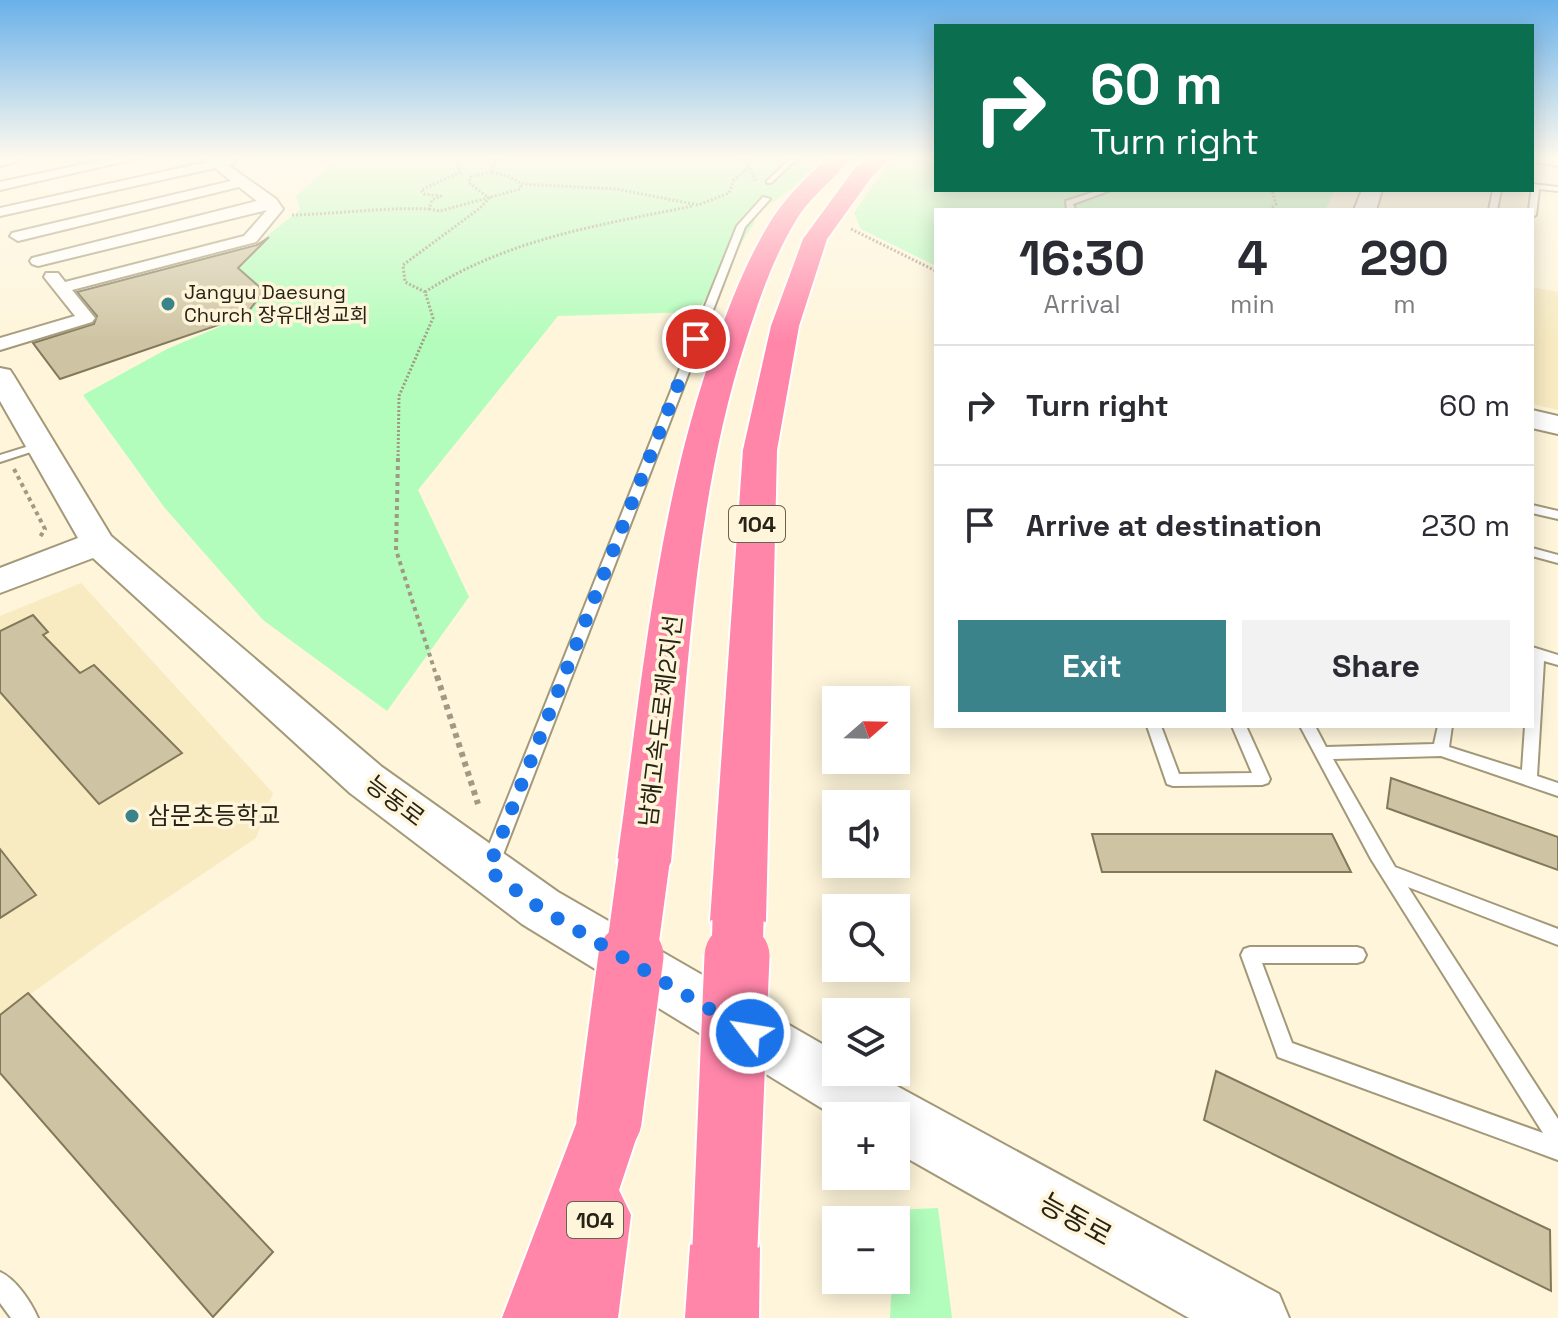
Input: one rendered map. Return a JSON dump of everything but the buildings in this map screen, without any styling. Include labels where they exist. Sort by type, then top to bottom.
[{"type":"highway","name":"남해고속도로제2지선","points":[[581,1318],[644,862],[680,562],[711,405],[746,296],[785,220]]},
{"type":"highway","name":"104","points":[[722,1318],[760,450],[785,326],[815,239],[829,220]]},
{"type":"highway","points":[[539,1318],[609,1121]]},
{"type":"street","points":[[0,344],[86,318],[5,220]]},
{"type":"street","points":[[18,236],[87,220]]},
{"type":"street","points":[[38,261],[229,220]]},
{"type":"street","points":[[61,288],[250,239],[265,220]]},
{"type":"street","name":"능동로","points":[[0,376],[17,454],[98,543],[366,780],[540,908],[866,1102]]},
{"type":"street","points":[[1534,419],[1558,425]]},
{"type":"street","points":[[0,581],[98,543]]},
{"type":"street","name":"능동로","points":[[910,1127],[1255,1318]]},
{"type":"lane","points":[[488,870],[741,226],[747,220]]},
{"type":"lane","points":[[1534,509],[1558,515]]},
{"type":"lane","points":[[1534,553],[1558,559]]},
{"type":"lane","points":[[1534,673],[1535,652],[1558,660]]},
{"type":"lane","points":[[1155,728],[1173,780],[1262,779],[1240,728]]},
{"type":"lane","points":[[1308,728],[1389,873],[1558,1138]]},
{"type":"lane","points":[[1441,750],[1445,728]]},
{"type":"lane","points":[[1529,779],[1531,728]]},
{"type":"lane","points":[[1322,753],[1441,750],[1558,790]]},
{"type":"lane","points":[[1389,873],[1558,937]]},
{"type":"lane","points":[[1357,955],[1250,955],[1285,1050],[1558,1149]]},
{"type":"lane","points":[[0,1284],[26,1318]]},
{"type":"path","points":[[467,220],[423,246],[403,265],[405,282],[425,292],[433,318],[399,396],[396,550],[478,804]]},
{"type":"path","points":[[425,292],[456,273],[536,240],[631,220]]},
{"type":"path","points":[[849,228],[934,270]]},
{"type":"path","points":[[17,454],[45,529],[33,548]]},
{"type":"shaded area","points":[[1534,287],[1558,292],[1558,410],[1534,404]]},
{"type":"shaded area","name":"삼문초등학교","points":[[81,583],[273,793],[256,838],[0,1016],[0,616]]},
{"type":"green space","points":[[288,220],[754,220],[697,312],[558,316],[418,490],[469,597],[387,711],[263,620],[164,507],[83,395],[167,349],[245,316],[263,291],[238,268],[268,235]]},
{"type":"green space","points":[[857,220],[934,220],[934,265],[861,229]]},
{"type":"green space","points":[[938,1208],[952,1318],[890,1318],[891,1294],[910,1294],[910,1209]]},
{"type":"place","name":"Jangyu Daesung Church 장유대성교회","points":[[168,304]]},
{"type":"place","name":"삼문초등학교","points":[[132,816]]},
{"type":"route","points":[[696,339],[488,870],[540,908],[750,1033]]}]
